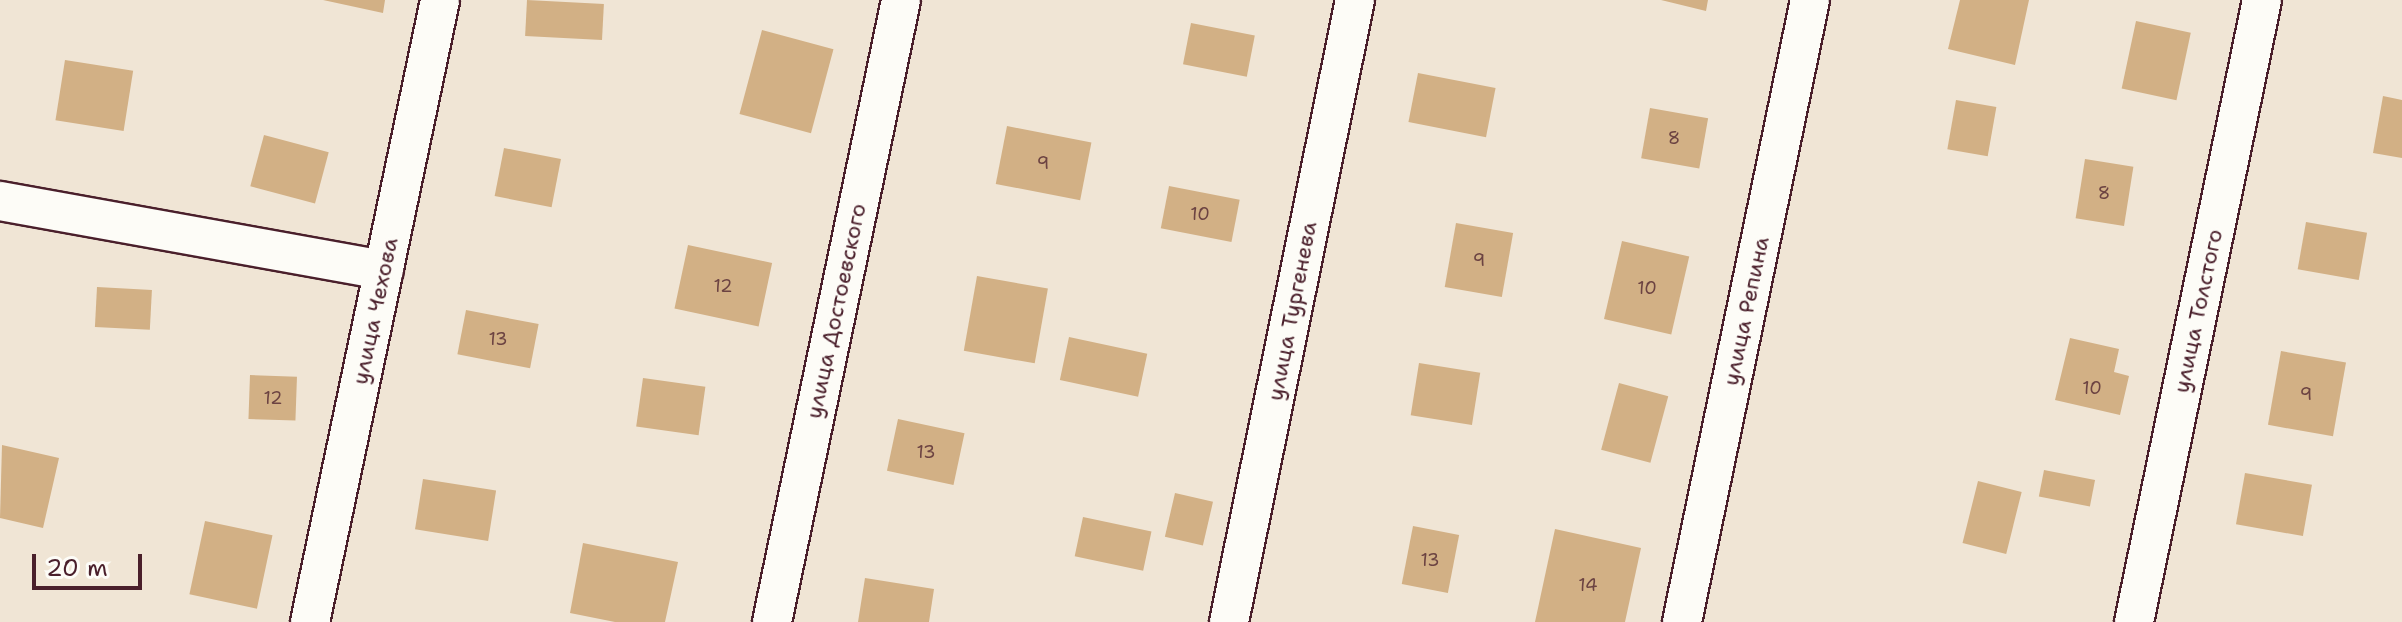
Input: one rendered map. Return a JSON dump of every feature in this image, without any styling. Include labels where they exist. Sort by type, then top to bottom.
[{"type":"street","name":"улица Чехова","points":[[310,622],[440,0]]},
{"type":"street","name":"улица Достоевского","points":[[772,622],[901,0]]},
{"type":"street","name":"улица Тургенева","points":[[1229,622],[1355,0]]},
{"type":"street","name":"улица Репина","points":[[1682,622],[1810,0]]},
{"type":"street","name":"улица Толстого","points":[[2134,622],[2262,0]]},
{"type":"street","points":[[0,201],[384,270]]},
{"type":"building","points":[[323,0],[385,0],[383,13]]},
{"type":"building","points":[[527,0],[604,4],[602,40],[525,36]]},
{"type":"building","points":[[1661,0],[1708,0],[1706,11]]},
{"type":"building","points":[[1960,0],[2029,0],[2015,65],[1948,49]]},
{"type":"building","points":[[2136,21],[2191,33],[2176,100],[2122,88]]},
{"type":"building","points":[[1191,23],[1255,35],[1247,77],[1183,64]]},
{"type":"building","points":[[762,30],[833,49],[811,133],[739,114]]},
{"type":"building","points":[[65,60],[133,71],[124,131],[55,120]]},
{"type":"building","points":[[1418,73],[1496,88],[1486,137],[1408,122]]},
{"type":"building","points":[[2383,96],[2402,100],[2402,158],[2373,153]]},
{"type":"building","points":[[1956,100],[1996,107],[1988,156],[1947,149]]},
{"type":"building","points":[[1650,108],[1708,118],[1699,168],[1641,158]]},
{"type":"building","points":[[1007,126],[1091,142],[1080,200],[996,184]]},
{"type":"building","points":[[264,135],[329,152],[315,204],[250,186]]},
{"type":"building","points":[[504,148],[561,159],[552,207],[495,196]]},
{"type":"building","points":[[2085,159],[2133,167],[2124,226],[2076,218]]},
{"type":"building","points":[[1169,186],[1240,200],[1231,242],[1161,228]]},
{"type":"building","points":[[2306,222],[2367,233],[2359,280],[2298,269]]},
{"type":"building","points":[[1456,223],[1513,233],[1502,297],[1445,287]]},
{"type":"building","points":[[1622,241],[1689,257],[1671,334],[1604,319]]},
{"type":"building","points":[[688,245],[772,263],[759,326],[674,309]]},
{"type":"building","points":[[977,276],[1048,289],[1035,363],[964,351]]},
{"type":"building","points":[[97,287],[152,290],[150,330],[95,327]]},
{"type":"building","points":[[466,310],[539,324],[530,368],[457,354]]},
{"type":"building","points":[[1069,337],[1147,354],[1138,397],[1060,380]]},
{"type":"building","points":[[2070,338],[2119,349],[2114,372],[2129,376],[2120,415],[2055,400]]},
{"type":"building","points":[[2281,351],[2346,362],[2333,436],[2268,425]]},
{"type":"building","points":[[1419,363],[1480,373],[1472,425],[1411,415]]},
{"type":"building","points":[[250,375],[297,377],[295,421],[248,419]]},
{"type":"building","points":[[643,378],[705,387],[699,435],[636,427]]},
{"type":"building","points":[[1619,383],[1668,396],[1650,463],[1601,450]]},
{"type":"building","points":[[898,419],[965,433],[953,485],[887,471]]},
{"type":"building","points":[[2,445],[59,458],[43,528],[0,518]]},
{"type":"building","points":[[2044,470],[2095,480],[2090,506],[2039,497]]},
{"type":"building","points":[[2245,473],[2312,485],[2303,536],[2236,524]]},
{"type":"building","points":[[423,479],[496,491],[488,541],[415,529]]},
{"type":"building","points":[[1978,481],[2022,492],[2006,554],[1963,543]]},
{"type":"building","points":[[1175,493],[1213,502],[1203,546],[1165,537]]},
{"type":"building","points":[[1083,517],[1151,532],[1143,571],[1075,556]]},
{"type":"building","points":[[205,521],[272,535],[257,609],[189,594]]},
{"type":"building","points":[[1413,526],[1459,535],[1448,593],[1402,584]]},
{"type":"building","points":[[1555,529],[1641,548],[1625,622],[1535,622]]},
{"type":"building","points":[[583,543],[678,562],[665,622],[615,622],[570,613]]},
{"type":"building","points":[[865,578],[934,589],[929,622],[858,622]]}]
